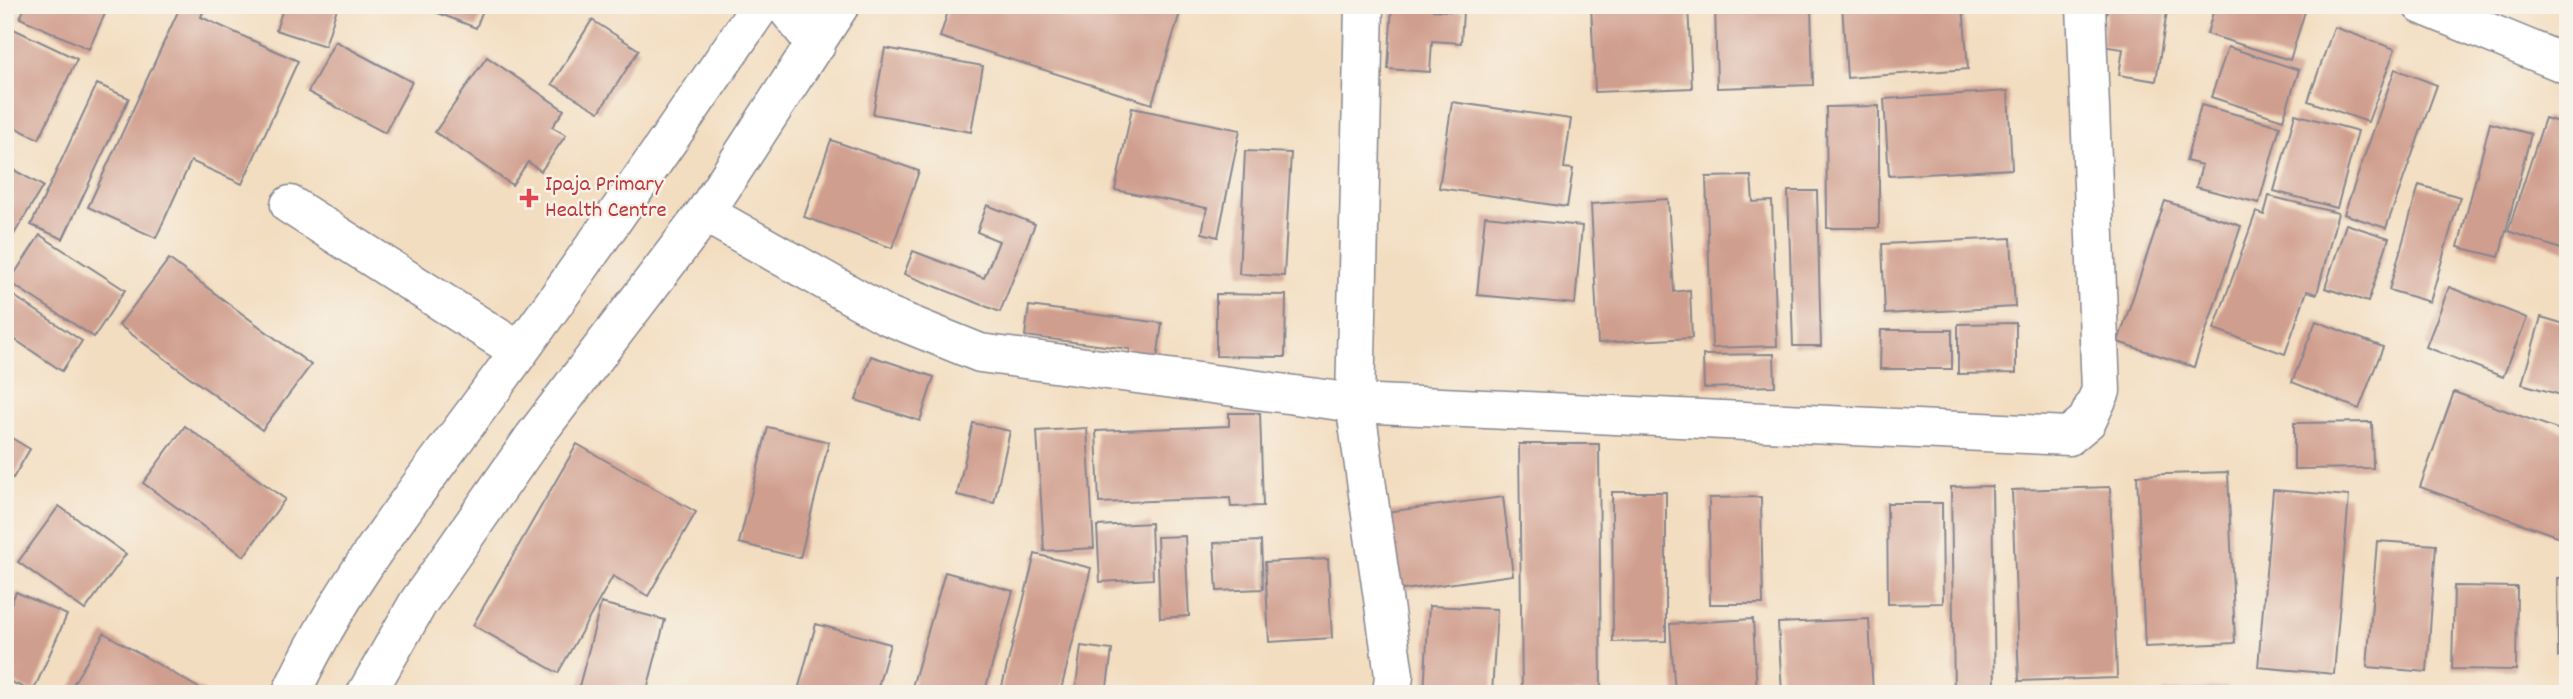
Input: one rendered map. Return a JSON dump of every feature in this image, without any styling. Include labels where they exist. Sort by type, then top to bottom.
[{"type":"street","points":[[291,694],[305,663],[377,546],[519,351],[761,5]]},
{"type":"street","points":[[785,5],[816,44]]},
{"type":"street","points":[[366,694],[418,603],[534,437],[705,214],[840,5]]},
{"type":"street","points":[[1364,5],[1355,403],[1394,675],[1392,694]]},
{"type":"street","points":[[705,214],[887,315],[980,353],[1355,403],[2069,436],[2087,421],[2101,391],[2086,5]]},
{"type":"street","points":[[2422,5],[2568,65]]},
{"type":"street","points":[[290,205],[519,351]]},
{"type":"street","points":[[496,383],[534,437]]},
{"type":"building","points":[[26,5],[109,5],[89,49],[20,18]]},
{"type":"building","points":[[181,5],[206,5],[201,17],[298,61],[242,184],[191,161],[156,238],[88,207]]},
{"type":"building","points":[[284,5],[338,5],[325,46],[276,30]]},
{"type":"building","points":[[418,5],[485,5],[476,28]]},
{"type":"building","points":[[950,5],[1154,5],[1180,13],[1152,104],[940,37]]},
{"type":"building","points":[[1392,5],[1434,5],[1433,10],[1463,12],[1461,43],[1432,41],[1430,72],[1388,69]]},
{"type":"building","points":[[1591,5],[1688,5],[1692,88],[1595,92]]},
{"type":"building","points":[[1715,5],[1811,5],[1813,85],[1717,88]]},
{"type":"building","points":[[1842,5],[1963,5],[1968,69],[1847,78]]},
{"type":"building","points":[[2108,5],[2168,5],[2156,81],[2119,75],[2123,49],[2101,46]]},
{"type":"building","points":[[2215,5],[2307,5],[2290,60],[2207,34]]},
{"type":"building","points":[[592,20],[639,50],[599,112],[552,84]]},
{"type":"building","points":[[5,25],[77,59],[39,139],[5,123]]},
{"type":"building","points":[[2334,27],[2395,49],[2368,122],[2308,101]]},
{"type":"building","points":[[335,41],[412,82],[385,133],[308,92]]},
{"type":"building","points":[[2228,47],[2299,70],[2283,120],[2211,97]]},
{"type":"building","points":[[885,48],[983,66],[971,132],[873,114]]},
{"type":"building","points":[[487,57],[564,110],[552,127],[566,135],[541,171],[528,162],[512,185],[435,132]]},
{"type":"building","points":[[2395,69],[2437,85],[2386,228],[2344,214]]},
{"type":"building","points":[[97,84],[129,98],[63,239],[31,225]]},
{"type":"building","points":[[2008,91],[2012,169],[1889,176],[1884,99]]},
{"type":"building","points":[[1452,102],[1571,119],[1564,168],[1573,169],[1567,207],[1439,188]]},
{"type":"building","points":[[2201,105],[2280,126],[2259,203],[2196,187],[2202,165],[2186,161]]},
{"type":"building","points":[[1879,106],[1879,228],[1827,228],[1826,107]]},
{"type":"building","points":[[1132,108],[1240,130],[1218,237],[1202,233],[1207,208],[1115,190]]},
{"type":"building","points":[[2295,114],[2358,131],[2337,208],[2274,191]]},
{"type":"building","points":[[2545,118],[2568,125],[2567,251],[2508,231]]},
{"type":"building","points":[[2490,123],[2531,134],[2499,257],[2458,247]]},
{"type":"building","points":[[831,140],[919,171],[892,248],[804,217]]},
{"type":"building","points":[[1245,151],[1291,153],[1284,276],[1239,274]]},
{"type":"building","points":[[5,165],[43,186],[10,241],[5,238]]},
{"type":"building","points":[[1751,176],[1753,202],[1772,201],[1777,346],[1712,348],[1706,177]]},
{"type":"building","points":[[2419,185],[2460,197],[2430,302],[2389,290]]},
{"type":"building","points":[[1788,191],[1817,191],[1821,346],[1793,346]]},
{"type":"building","points":[[2269,196],[2338,213],[2317,294],[2307,291],[2285,354],[2214,329],[2256,212],[2264,215]]},
{"type":"building","points":[[1668,199],[1674,292],[1690,290],[1692,338],[1598,343],[1591,204]]},
{"type":"building","points":[[2165,201],[2241,226],[2194,367],[2118,342]]},
{"type":"building","points":[[987,205],[1035,224],[1000,312],[904,274],[913,251],[984,278],[999,241],[977,232]]},
{"type":"building","points":[[1485,216],[1582,226],[1575,304],[1477,295]]},
{"type":"building","points":[[2346,224],[2389,238],[2368,302],[2325,288]]},
{"type":"building","points":[[40,235],[125,290],[94,337],[9,282]]},
{"type":"building","points":[[2011,238],[2015,307],[1885,314],[1882,244]]},
{"type":"building","points":[[169,259],[311,365],[262,430],[119,325]]},
{"type":"building","points":[[2449,287],[2527,318],[2503,377],[2426,347]]},
{"type":"building","points":[[5,290],[82,341],[62,371],[5,333]]},
{"type":"building","points":[[1216,294],[1286,295],[1285,357],[1216,356]]},
{"type":"building","points":[[1029,306],[1162,323],[1157,360],[1129,357],[1130,349],[1025,336]]},
{"type":"building","points":[[2541,317],[2568,325],[2568,397],[2522,384]]},
{"type":"building","points":[[2316,321],[2383,347],[2359,409],[2292,382]]},
{"type":"building","points":[[2016,323],[2016,373],[1958,374],[1958,324]]},
{"type":"building","points":[[1881,330],[1952,330],[1952,369],[1880,369]]},
{"type":"building","points":[[1774,354],[1775,386],[1704,388],[1703,355]]},
{"type":"building","points":[[871,356],[934,377],[920,421],[856,400]]},
{"type":"building","points":[[2454,392],[2568,433],[2565,539],[2420,487]]},
{"type":"building","points":[[1229,413],[1260,413],[1263,506],[1231,507],[1230,498],[1099,503],[1096,431],[1229,426]]},
{"type":"building","points":[[2372,422],[2373,468],[2294,469],[2294,423]]},
{"type":"building","points":[[973,423],[1010,431],[994,503],[957,495]]},
{"type":"building","points":[[185,426],[285,499],[244,556],[143,483]]},
{"type":"building","points":[[768,427],[829,442],[800,558],[739,543]]},
{"type":"building","points":[[1087,428],[1094,548],[1044,551],[1037,431]]},
{"type":"building","points":[[5,434],[30,449],[13,478],[5,473]]},
{"type":"building","points":[[577,444],[696,512],[648,596],[613,576],[558,673],[473,625]]},
{"type":"building","points":[[1519,444],[1599,444],[1601,693],[1522,693]]},
{"type":"building","points":[[2228,472],[2235,643],[2145,647],[2137,475]]},
{"type":"building","points":[[1992,486],[1995,693],[1954,693],[1951,487]]},
{"type":"building","points":[[2110,487],[2117,678],[2019,681],[2012,490]]},
{"type":"building","points":[[2273,490],[2349,496],[2334,674],[2258,667]]},
{"type":"building","points":[[1612,492],[1666,492],[1666,641],[1613,642]]},
{"type":"building","points":[[1503,497],[1513,575],[1395,591],[1385,512]]},
{"type":"building","points":[[1761,497],[1763,604],[1710,604],[1709,498]]},
{"type":"building","points":[[1887,503],[1942,503],[1943,603],[1888,604]]},
{"type":"building","points":[[59,506],[126,554],[85,610],[18,562]]},
{"type":"building","points":[[1151,523],[1153,579],[1100,582],[1097,526]]},
{"type":"building","points":[[1185,536],[1189,616],[1160,618],[1157,537]]},
{"type":"building","points":[[1261,541],[1263,589],[1217,591],[1214,543]]},
{"type":"building","points":[[2377,541],[2436,545],[2427,672],[2367,667]]},
{"type":"building","points":[[1035,554],[1091,568],[1060,694],[1000,694]]},
{"type":"building","points":[[1328,559],[1332,638],[1269,642],[1265,562]]},
{"type":"building","points":[[945,572],[1013,591],[984,694],[910,694]]},
{"type":"building","points":[[2568,577],[2568,657],[2558,657],[2557,578]]},
{"type":"building","points":[[2454,586],[2517,587],[2516,670],[2452,669]]},
{"type":"building","points":[[16,592],[67,615],[33,692],[5,679],[5,616]]},
{"type":"building","points":[[601,603],[665,620],[646,694],[577,694]]},
{"type":"building","points":[[1429,606],[1497,609],[1492,694],[1424,694]]},
{"type":"building","points":[[1753,619],[1757,694],[1675,694],[1670,624]]},
{"type":"building","points":[[1869,619],[1873,694],[1782,694],[1778,623]]},
{"type":"building","points":[[816,624],[890,644],[876,694],[797,694]]},
{"type":"building","points":[[104,633],[209,694],[67,694]]},
{"type":"building","points":[[1081,646],[1112,650],[1106,694],[1075,694]]},
{"type":"building","points":[[2227,687],[2227,694],[2163,694],[2163,692]]},
{"type":"place","name":"Ipaja Primary Health Centre","points":[[529,198]]}]
